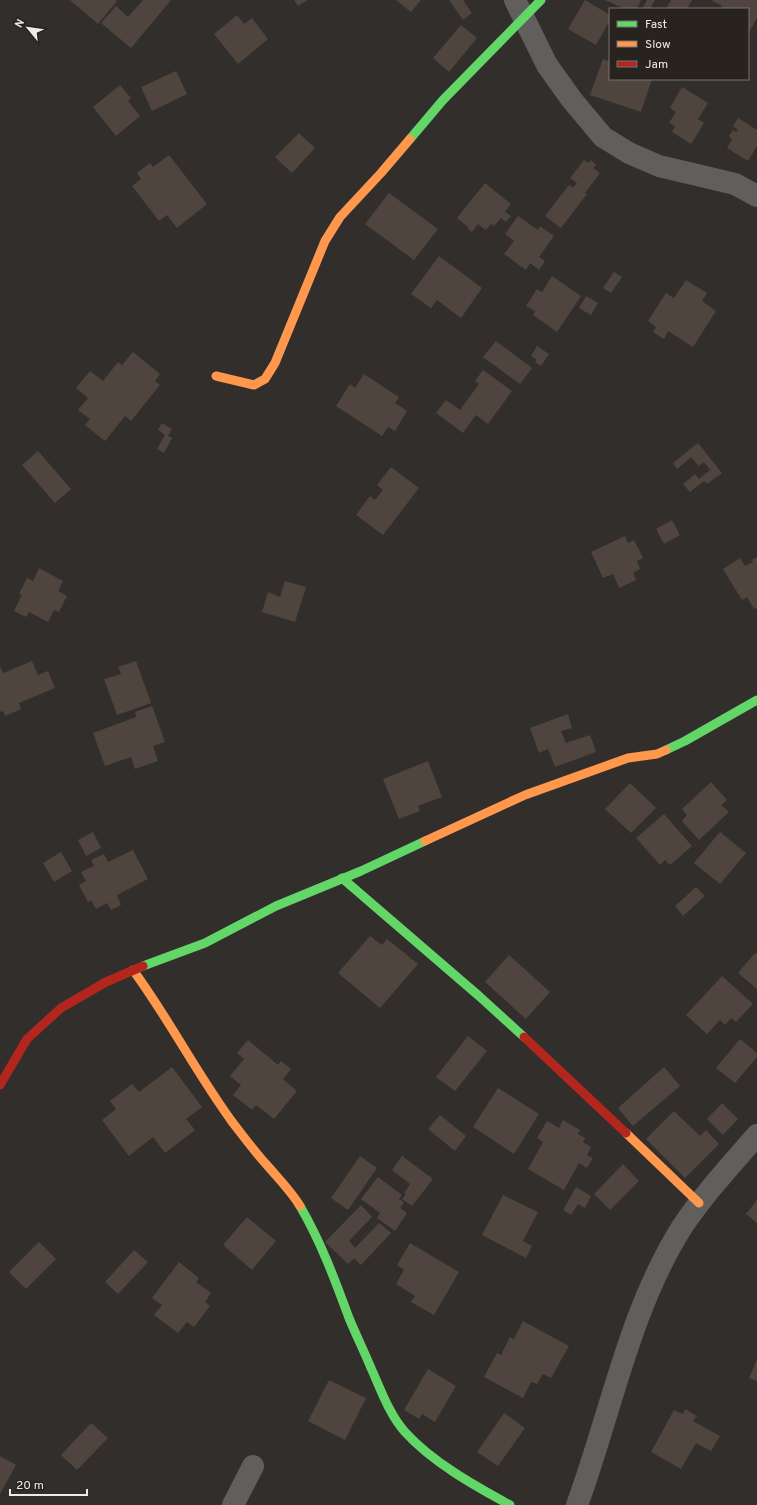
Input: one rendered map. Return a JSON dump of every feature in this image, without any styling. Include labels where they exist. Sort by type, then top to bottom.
[{"type":"street","points":[[216,376],[254,385],[265,379],[275,362],[325,241],[340,217],[384,170],[519,8],[541,0]]},
{"type":"street","points":[[519,8],[547,64],[572,100],[603,137],[629,153],[660,166],[735,184],[757,196]]},
{"type":"street","points":[[0,1085],[28,1039],[61,1008],[106,982],[133,970],[205,943],[276,906],[361,871],[524,795],[628,758],[657,754],[685,741],[757,700]]},
{"type":"street","points":[[342,878],[485,1001],[601,1108],[699,1202]]},
{"type":"street","points":[[133,970],[153,997],[201,1077],[233,1123],[255,1152],[295,1197],[312,1226],[389,1408],[405,1432],[431,1455],[474,1485],[510,1505]]},
{"type":"street","points":[[583,1502],[622,1366],[645,1299],[682,1228],[699,1202],[757,1135]]},
{"type":"street","points":[[232,1505],[253,1466]]},
{"type":"building","points":[[70,0],[116,0],[117,1],[98,24]]},
{"type":"building","points":[[143,0],[171,0],[131,48],[101,23],[116,6],[128,17]]},
{"type":"building","points":[[294,0],[308,0],[298,6]]},
{"type":"building","points":[[396,0],[421,0],[411,12]]},
{"type":"building","points":[[449,0],[463,0],[472,13],[463,20]]},
{"type":"building","points":[[585,0],[609,14],[609,22],[596,45],[568,29]]},
{"type":"building","points":[[605,0],[641,0],[637,8],[623,8]]},
{"type":"building","points":[[647,0],[655,0],[651,7],[652,8],[643,8]]},
{"type":"building","points":[[671,0],[692,0],[688,8],[667,8]]},
{"type":"building","points":[[711,0],[757,0],[757,18],[749,32],[749,8],[721,8],[722,6]]},
{"type":"building","points":[[237,15],[244,24],[252,18],[268,39],[238,64],[214,34]]},
{"type":"building","points":[[461,25],[477,38],[449,72],[433,58]]},
{"type":"building","points":[[603,59],[609,62],[609,80],[652,80],[641,112],[590,95]]},
{"type":"building","points":[[176,71],[187,94],[152,111],[141,87]]},
{"type":"building","points":[[120,85],[131,98],[128,101],[140,116],[116,136],[93,107]]},
{"type":"building","points":[[682,87],[708,103],[698,119],[704,123],[691,144],[672,132],[675,126],[669,123],[676,112],[670,108]]},
{"type":"building","points":[[738,118],[757,130],[757,146],[748,161],[727,148],[732,139],[729,136],[733,130],[736,132],[738,130],[733,126]]},
{"type":"building","points":[[299,133],[315,148],[292,173],[275,157]]},
{"type":"building","points":[[169,155],[207,204],[177,228],[167,215],[159,221],[132,186],[141,179],[137,173],[150,163],[153,167]]},
{"type":"building","points":[[584,160],[589,163],[591,160],[596,165],[593,168],[600,173],[585,193],[587,194],[561,228],[545,216],[569,185],[573,188],[577,183],[570,178]]},
{"type":"building","points":[[485,183],[511,204],[505,212],[511,216],[506,222],[501,218],[494,226],[491,224],[486,230],[478,224],[472,232],[457,218]]},
{"type":"building","points":[[389,193],[438,229],[414,260],[365,224]]},
{"type":"building","points":[[518,216],[538,230],[540,226],[554,236],[539,257],[545,261],[539,270],[530,263],[526,270],[504,254],[514,241],[505,234]]},
{"type":"building","points":[[439,256],[482,288],[461,318],[437,300],[431,308],[411,294]]},
{"type":"building","points":[[614,272],[622,277],[611,293],[603,288]]},
{"type":"building","points":[[552,276],[581,296],[557,332],[533,315],[535,311],[526,306],[537,289],[542,292]]},
{"type":"building","points":[[686,280],[707,293],[702,301],[716,311],[693,347],[668,331],[664,339],[653,332],[656,327],[648,321],[666,293],[674,298]]},
{"type":"building","points":[[586,296],[598,303],[591,315],[579,308]]},
{"type":"building","points":[[496,341],[532,368],[520,384],[483,357]]},
{"type":"building","points":[[537,346],[549,354],[541,366],[535,362],[537,360],[531,356]]},
{"type":"building","points":[[133,352],[160,374],[155,381],[160,385],[131,421],[125,416],[105,441],[85,425],[90,419],[78,410],[88,398],[76,388],[90,371],[103,381],[118,362],[122,365]]},
{"type":"building","points":[[483,370],[512,391],[488,424],[476,415],[463,433],[436,413],[446,400],[460,410],[479,384],[475,381]]},
{"type":"building","points":[[364,374],[399,397],[395,403],[407,411],[395,431],[388,427],[382,436],[336,406],[350,384],[355,388]]},
{"type":"building","points":[[162,423],[172,429],[168,436],[172,438],[164,453],[157,449],[165,435],[158,430]]},
{"type":"building","points":[[698,443],[722,473],[707,484],[704,481],[690,492],[683,484],[695,474],[699,479],[710,470],[704,462],[699,466],[691,457],[677,469],[673,463]]},
{"type":"building","points":[[38,451],[71,489],[55,503],[22,465]]},
{"type":"building","points":[[391,467],[419,488],[383,535],[356,515],[370,496],[375,500],[383,490],[377,485]]},
{"type":"building","points":[[672,520],[680,535],[664,544],[656,529]]},
{"type":"building","points":[[625,536],[628,543],[634,540],[643,558],[637,561],[640,569],[633,573],[636,580],[619,588],[613,574],[603,578],[591,552]]},
{"type":"building","points":[[757,557],[757,608],[754,609],[747,597],[742,600],[723,569],[740,558],[745,566],[753,562],[752,560]]},
{"type":"building","points":[[39,568],[63,581],[58,591],[67,596],[59,612],[54,610],[48,622],[29,612],[26,617],[14,611],[22,595],[19,594],[27,578],[33,581]]},
{"type":"building","points":[[285,581],[306,587],[295,622],[262,612],[268,592],[280,597]]},
{"type":"building","points":[[32,661],[38,675],[48,671],[55,688],[19,703],[21,709],[5,716],[3,711],[0,712],[0,666],[3,673]]},
{"type":"building","points":[[136,661],[151,703],[117,715],[104,679],[121,674],[118,667]]},
{"type":"building","points":[[152,706],[165,742],[153,746],[158,761],[135,769],[131,757],[105,766],[93,733],[136,717],[135,712]]},
{"type":"building","points":[[568,714],[572,728],[561,731],[566,743],[590,735],[596,752],[555,767],[548,749],[539,753],[530,728]]},
{"type":"building","points":[[428,761],[442,797],[418,806],[420,811],[399,819],[383,779]]},
{"type":"building","points":[[711,782],[727,800],[721,805],[729,812],[699,840],[682,821],[687,815],[682,809]]},
{"type":"building","points":[[630,783],[656,808],[631,833],[605,809]]},
{"type":"building","points":[[664,814],[692,846],[670,865],[665,860],[660,865],[636,838]]},
{"type":"building","points":[[93,832],[101,848],[86,856],[78,840]]},
{"type":"building","points":[[720,832],[746,853],[720,884],[694,863]]},
{"type":"building","points":[[133,850],[148,879],[117,895],[121,905],[111,910],[107,903],[96,909],[91,900],[88,902],[79,885],[86,881],[81,872],[94,866],[91,860],[104,854],[108,862]]},
{"type":"building","points":[[61,852],[72,871],[54,882],[43,863]]},
{"type":"building","points":[[696,887],[705,896],[683,916],[675,906]]},
{"type":"building","points":[[370,936],[382,945],[387,939],[418,964],[380,1008],[338,973]]},
{"type":"building","points":[[755,953],[757,954],[757,989],[738,973]]},
{"type":"building","points":[[509,955],[550,992],[526,1019],[485,982]]},
{"type":"building","points":[[722,976],[753,1004],[736,1022],[731,1018],[725,1025],[720,1020],[707,1034],[686,1015]]},
{"type":"building","points":[[468,1036],[487,1051],[455,1091],[436,1077]]},
{"type":"building","points":[[740,1039],[757,1053],[757,1057],[735,1083],[716,1068]]},
{"type":"building","points":[[248,1040],[278,1065],[281,1061],[291,1069],[283,1079],[297,1091],[274,1119],[256,1105],[252,1110],[233,1095],[241,1085],[230,1076],[244,1059],[237,1053]]},
{"type":"building","points":[[172,1067],[202,1107],[186,1119],[195,1130],[165,1153],[153,1137],[129,1156],[102,1120],[116,1109],[110,1101],[132,1084],[139,1092]]},
{"type":"building","points":[[664,1067],[680,1086],[633,1126],[618,1108]]},
{"type":"building","points":[[498,1088],[539,1114],[514,1154],[473,1127]]},
{"type":"building","points":[[722,1103],[738,1119],[723,1135],[707,1119]]},
{"type":"building","points":[[674,1111],[700,1136],[706,1130],[719,1144],[685,1178],[646,1139]]},
{"type":"building","points":[[440,1115],[466,1136],[455,1151],[428,1129]]},
{"type":"building","points":[[563,1120],[580,1130],[578,1134],[585,1138],[583,1142],[591,1147],[587,1155],[593,1158],[587,1168],[579,1163],[564,1190],[528,1169],[543,1142],[537,1138],[547,1121],[559,1128]]},
{"type":"building","points":[[360,1156],[377,1168],[348,1210],[331,1198]]},
{"type":"building","points":[[402,1156],[433,1179],[412,1206],[402,1199],[410,1184],[392,1170]]},
{"type":"building","points":[[623,1164],[639,1181],[610,1210],[594,1194]]},
{"type":"building","points":[[378,1177],[402,1195],[399,1199],[404,1202],[400,1208],[407,1213],[395,1231],[377,1218],[380,1213],[361,1199]]},
{"type":"building","points":[[576,1187],[591,1196],[585,1208],[578,1204],[571,1215],[563,1210]]},
{"type":"building","points":[[503,1195],[538,1212],[523,1241],[532,1246],[526,1258],[482,1235]]},
{"type":"building","points":[[757,1200],[757,1223],[746,1214]]},
{"type":"building","points":[[361,1205],[372,1217],[349,1241],[355,1248],[379,1223],[391,1233],[361,1265],[354,1258],[348,1264],[325,1242]]},
{"type":"building","points":[[247,1217],[276,1241],[252,1270],[223,1245]]},
{"type":"building","points":[[39,1242],[56,1259],[26,1289],[9,1272]]},
{"type":"building","points":[[410,1243],[459,1272],[434,1315],[411,1302],[415,1296],[396,1284],[404,1270],[397,1265]]},
{"type":"building","points":[[134,1250],[148,1262],[118,1294],[105,1282]]},
{"type":"building","points":[[179,1262],[199,1278],[196,1282],[211,1293],[205,1302],[210,1306],[194,1327],[187,1322],[178,1333],[154,1315],[162,1305],[152,1298]]},
{"type":"building","points":[[523,1321],[569,1346],[551,1378],[543,1374],[537,1384],[531,1382],[523,1398],[484,1377],[497,1353],[501,1355],[510,1337],[514,1339]]},
{"type":"building","points":[[757,1359],[757,1381],[749,1378]]},
{"type":"building","points":[[428,1369],[456,1386],[435,1422],[422,1414],[419,1419],[404,1410]]},
{"type":"building","points":[[329,1380],[366,1398],[345,1440],[308,1421]]},
{"type":"building","points":[[685,1409],[697,1416],[693,1421],[720,1436],[711,1451],[696,1443],[681,1469],[651,1452],[674,1410],[683,1414]]},
{"type":"building","points":[[504,1413],[525,1428],[498,1466],[477,1452]]},
{"type":"building","points":[[91,1423],[108,1438],[77,1470],[61,1455]]},
{"type":"building","points":[[0,1456],[16,1465],[0,1494]]},
{"type":"traffic: fast","points":[[410,139],[443,100],[541,0]]},
{"type":"traffic: fast","points":[[666,750],[685,741],[757,700]]},
{"type":"traffic: fast","points":[[143,966],[205,943],[276,906],[361,871],[425,841]]},
{"type":"traffic: fast","points":[[342,878],[479,996],[524,1037]]},
{"type":"traffic: fast","points":[[300,1206],[321,1247],[349,1318],[394,1418],[416,1443],[454,1473],[510,1505]]},
{"type":"traffic: slow","points":[[216,376],[254,385],[265,379],[275,363],[325,241],[340,217],[410,139]]},
{"type":"traffic: slow","points":[[425,841],[525,795],[628,758],[657,754],[666,750]]},
{"type":"traffic: slow","points":[[133,970],[233,1123],[300,1206]]},
{"type":"traffic: slow","points":[[626,1133],[699,1203]]},
{"type":"traffic: jam","points":[[0,1085],[27,1039],[61,1008],[106,982],[143,966]]},
{"type":"traffic: jam","points":[[524,1037],[626,1133]]}]
